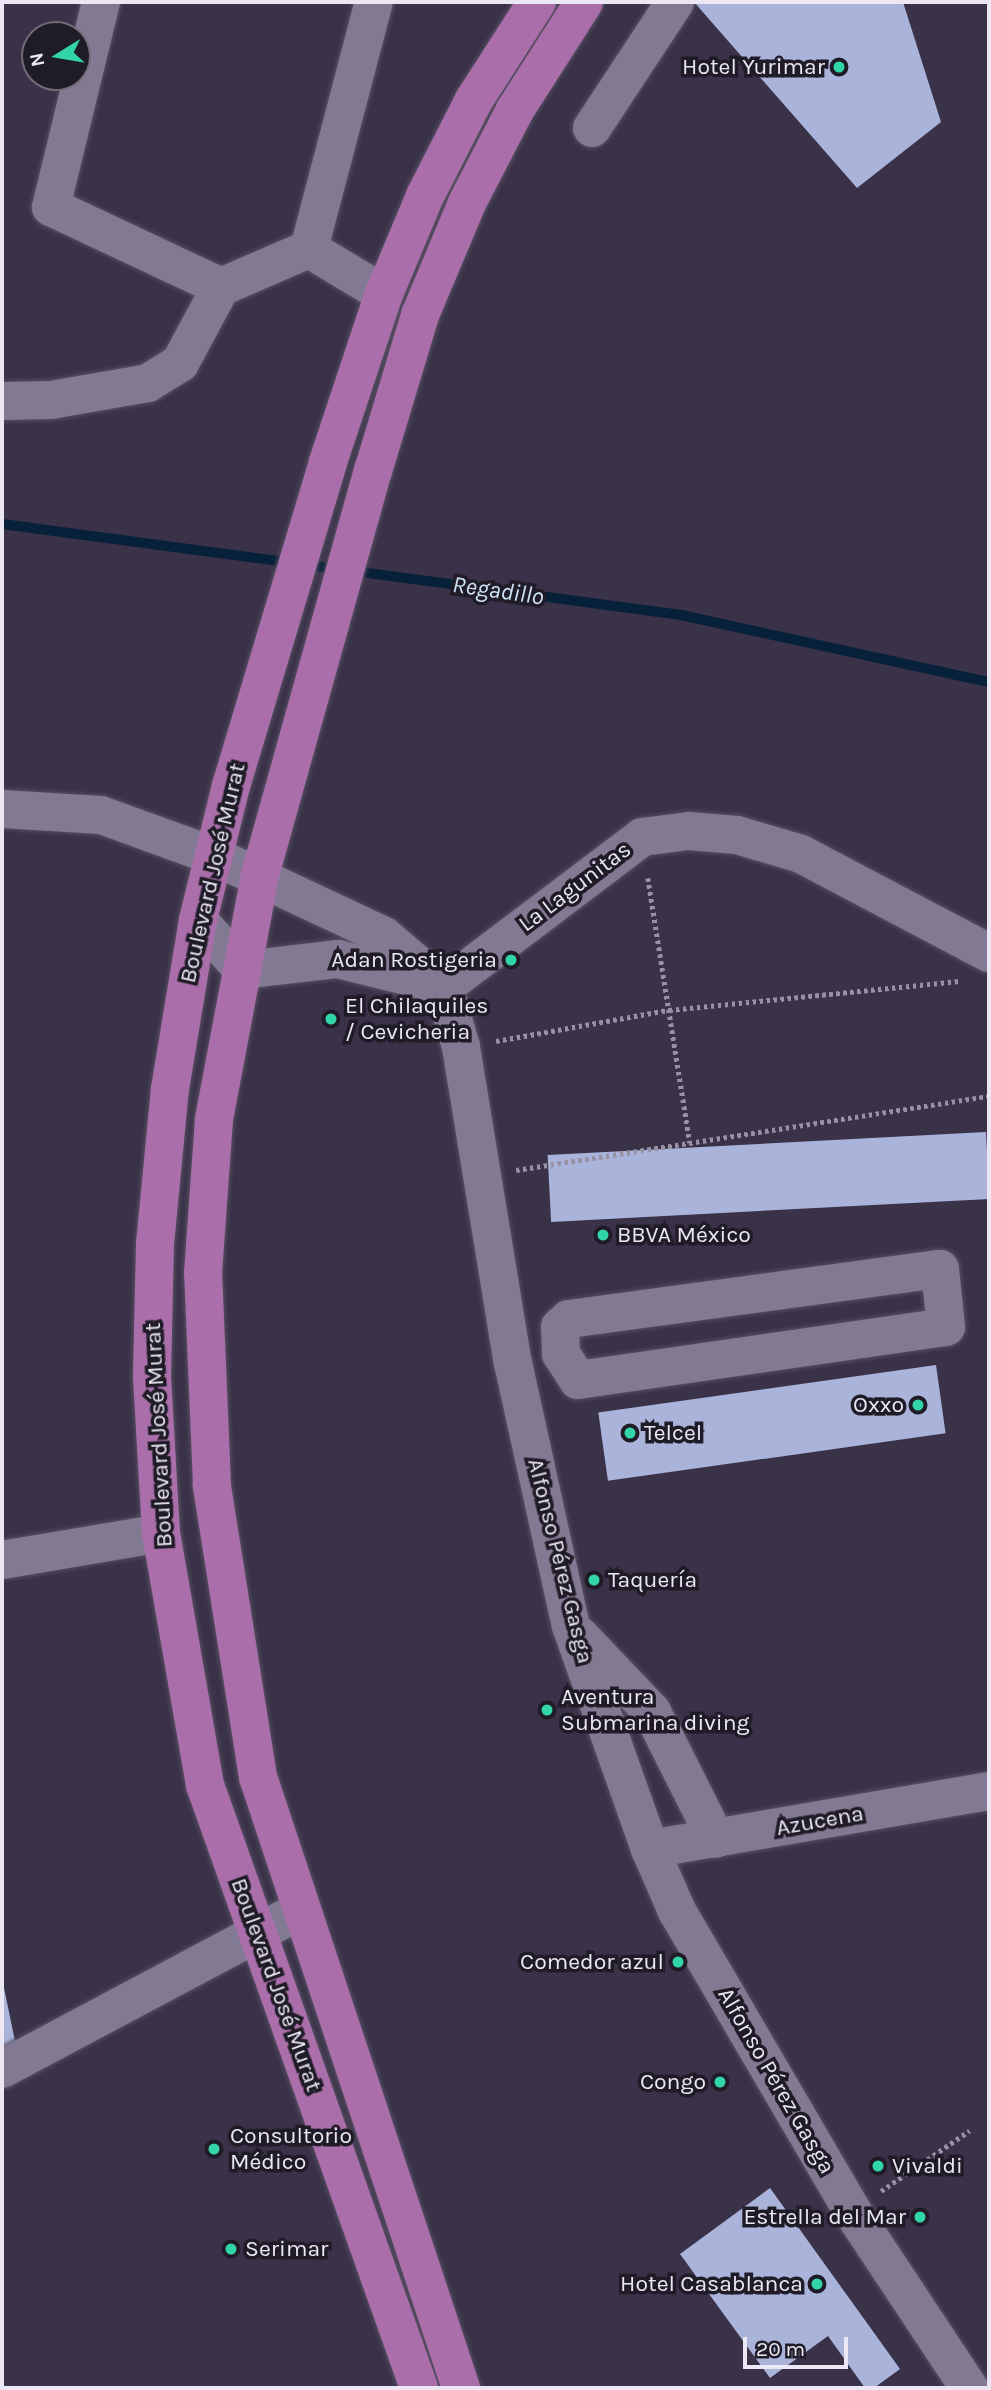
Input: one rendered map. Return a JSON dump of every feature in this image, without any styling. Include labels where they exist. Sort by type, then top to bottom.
[{"type":"highway","name":"Boulevard José Murat","points":[[419,2388],[205,1785],[174,1637],[161,1533],[152,1376],[155,1244],[170,1089],[198,920],[328,461],[384,294],[474,100],[537,2]]},
{"type":"highway","name":"Boulevard José Murat","points":[[461,2388],[299,1911],[258,1777],[212,1485],[203,1273],[214,1119],[260,875],[319,654],[373,471],[420,315],[467,203],[515,110],[584,2]]},
{"type":"street","points":[[101,2],[51,206],[221,287]]},
{"type":"street","points":[[309,249],[373,2]]},
{"type":"street","points":[[592,128],[675,2]]},
{"type":"street","points":[[2,401],[51,400],[148,383],[180,363],[221,287],[309,249]]},
{"type":"street","points":[[309,249],[384,294]]},
{"type":"street","points":[[2,808],[101,815],[214,856],[260,875],[384,936],[444,988]]},
{"type":"street","name":"La Lagunitas","points":[[444,988],[642,837],[689,831],[737,835],[801,854],[982,967]]},
{"type":"street","points":[[198,920],[243,970],[338,959],[444,988]]},
{"type":"street","name":"Alfonso Pérez Gasga","points":[[444,988],[461,1047],[513,1363],[571,1626],[650,1849],[677,1911],[852,2211],[969,2388]]},
{"type":"street","points":[[940,1269],[946,1327],[578,1380],[561,1354],[560,1327],[569,1319],[940,1269]]},
{"type":"street","points":[[513,1363],[561,1354]]},
{"type":"street","points":[[2,1560],[161,1533]]},
{"type":"street","points":[[571,1626],[652,1712],[716,1839]]},
{"type":"street","name":"Azucena","points":[[650,1849],[989,1791]]},
{"type":"street","points":[[2,2068],[299,1911]]},
{"type":"path","points":[[642,837],[690,1143]]},
{"type":"path","points":[[461,1047],[669,1010],[982,967]]},
{"type":"path","points":[[481,1175],[989,1096]]},
{"type":"path","points":[[852,2211],[969,2131]]},
{"type":"building","name":"Hotel Yurimar","points":[[694,2],[903,2],[941,122],[857,188]]},
{"type":"building","points":[[986,1132],[989,1199],[551,1222],[548,1155]]},
{"type":"building","points":[[936,1365],[946,1433],[608,1481],[598,1412]]},
{"type":"building","points":[[4,1988],[15,2041],[2,2048],[2,1989]]},
{"type":"building","points":[[770,2188],[900,2369],[874,2388],[865,2388],[828,2336],[770,2378],[680,2254]]},
{"type":"waterway","name":"Regadillo","points":[[2,524],[681,615],[989,682]]},
{"type":"place","name":"Hotel Yurimar","points":[[839,67]]},
{"type":"place","name":"Adan Rostigeria","points":[[511,960]]},
{"type":"place","name":"El Chilaquiles / Cevicheria","points":[[331,1019]]},
{"type":"place","name":"BBVA México","points":[[603,1235]]},
{"type":"place","name":"Oxxo","points":[[918,1405]]},
{"type":"place","name":"Telcel","points":[[630,1433]]},
{"type":"place","name":"Taquería","points":[[594,1580]]},
{"type":"place","name":"Aventura Submarina diving","points":[[547,1710]]},
{"type":"place","name":"Comedor azul","points":[[678,1962]]},
{"type":"place","name":"Congo","points":[[720,2082]]},
{"type":"place","name":"Consultorio Médico","points":[[214,2149]]},
{"type":"place","name":"Vivaldi","points":[[878,2166]]},
{"type":"place","name":"Estrella del Mar","points":[[920,2217]]},
{"type":"place","name":"Serimar","points":[[231,2249]]},
{"type":"place","name":"Hotel Casablanca","points":[[817,2284]]}]
